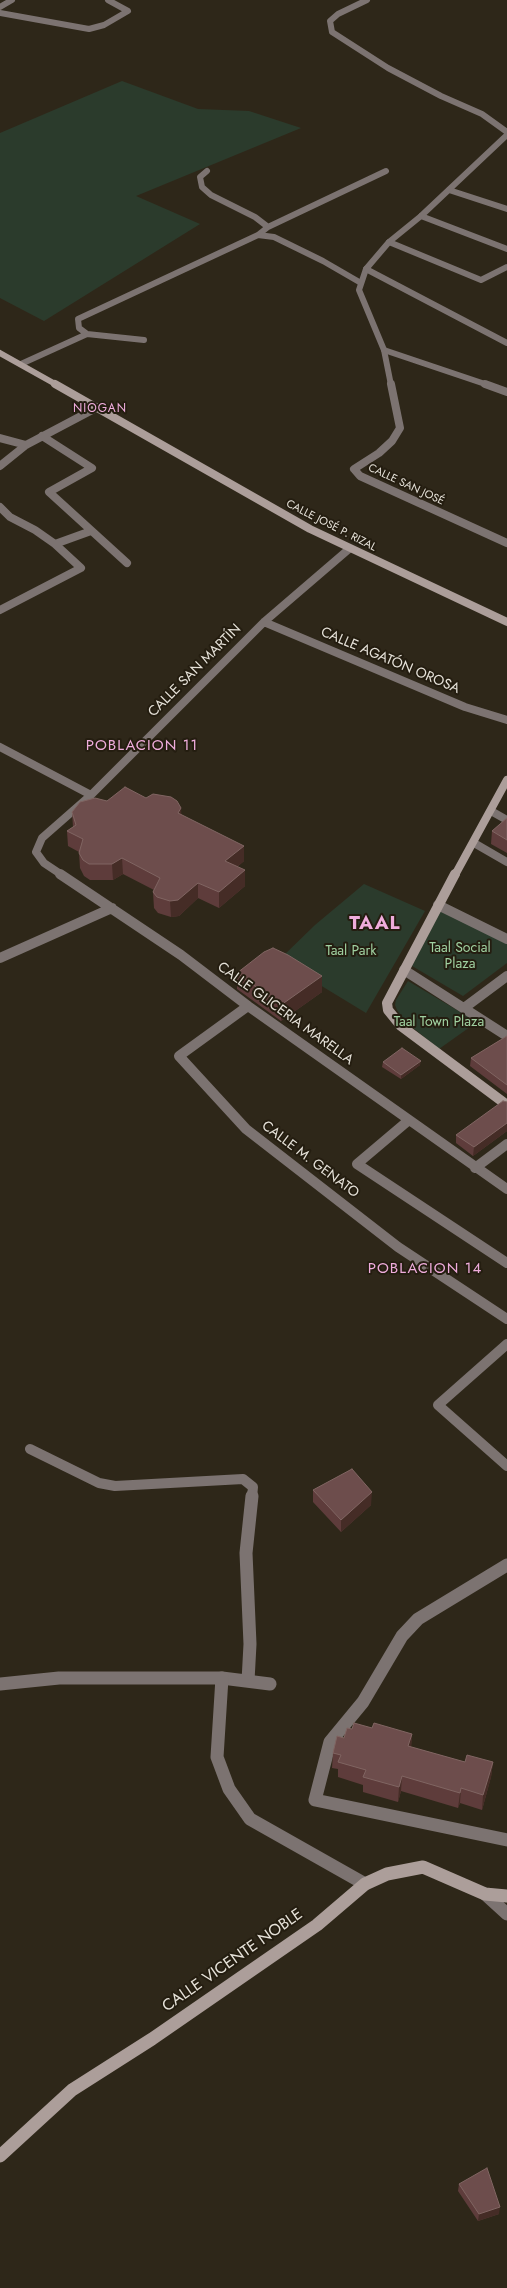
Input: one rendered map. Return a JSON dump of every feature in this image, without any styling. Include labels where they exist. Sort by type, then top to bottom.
[{"type":"main road","name":"CALLE JOSÉ P. RIZAL","points":[[0,352],[151,437],[275,510],[349,549],[507,622]]},
{"type":"main road","points":[[507,780],[474,843],[438,905],[387,1003],[388,1010],[393,1018],[428,1047],[507,1105]]},
{"type":"main road","name":"CALLE VICENTE NOBLE","points":[[0,2156],[72,2090],[152,2039],[317,1925],[365,1884],[387,1874],[423,1867],[485,1894],[507,1896]]},
{"type":"street","points":[[0,7],[12,0]]},
{"type":"street","points":[[0,14],[89,29],[104,26],[128,11],[108,0]]},
{"type":"street","points":[[367,0],[348,7],[334,17],[330,21],[332,32],[388,68],[441,96],[482,114],[507,134],[421,216],[389,242],[366,269],[359,290],[384,350],[507,392]]},
{"type":"street","points":[[207,170],[200,177],[202,187],[211,195],[255,217],[268,227]]},
{"type":"street","points":[[87,334],[79,328],[78,319],[258,236],[268,227],[386,171]]},
{"type":"street","points":[[449,190],[502,209],[507,209]]},
{"type":"street","points":[[421,216],[507,248]]},
{"type":"street","points":[[258,236],[274,237],[362,283]]},
{"type":"street","points":[[389,242],[481,280],[507,267]]},
{"type":"street","points":[[366,269],[507,343]]},
{"type":"street","points":[[21,364],[87,334],[144,340]]},
{"type":"street","name":"CALLE SAN JOSÉ","points":[[384,350],[400,428],[392,441],[379,453],[354,469],[360,476],[507,543]]},
{"type":"street","points":[[0,466],[26,445],[98,407]]},
{"type":"street","points":[[42,436],[92,468],[49,492],[127,563]]},
{"type":"street","points":[[0,438],[26,445]]},
{"type":"street","points":[[0,507],[10,517],[55,544],[81,568],[0,610]]},
{"type":"street","points":[[0,520],[10,517]]},
{"type":"street","points":[[55,544],[91,531]]},
{"type":"street","name":"CALLE SAN MARTÍN","points":[[44,863],[36,852],[42,838],[91,795],[264,622],[349,549]]},
{"type":"street","name":"CALLE AGATÓN OROSA","points":[[264,622],[465,707],[507,720]]},
{"type":"street","points":[[0,747],[91,795]]},
{"type":"street","points":[[491,811],[507,820]]},
{"type":"street","points":[[474,843],[507,862]]},
{"type":"street","name":"CALLE GLICERIA MARELLA","points":[[44,863],[181,955],[248,1006],[507,1189]]},
{"type":"street","points":[[438,905],[507,939]]},
{"type":"street","points":[[0,958],[112,908]]},
{"type":"street","points":[[404,970],[507,1036]]},
{"type":"street","points":[[464,1008],[502,985],[507,976]]},
{"type":"street","name":"CALLE M. GENATO","points":[[248,1006],[179,1056],[246,1129],[398,1247],[507,1319]]},
{"type":"street","points":[[409,1120],[357,1164],[507,1263]]},
{"type":"street","points":[[475,1168],[507,1144]]},
{"type":"street","points":[[507,1344],[438,1405],[507,1466]]},
{"type":"street","points":[[30,1449],[99,1483],[115,1486],[244,1479],[253,1487],[246,1553],[250,1644],[248,1681]]},
{"type":"street","points":[[507,1565],[418,1619],[402,1636],[363,1702],[330,1742],[315,1800],[507,1840]]},
{"type":"street","points":[[0,1684],[59,1678],[222,1678],[270,1684]]},
{"type":"street","points":[[222,1678],[217,1757],[229,1789],[250,1819],[365,1884]]},
{"type":"street","points":[[485,1894],[507,1914]]},
{"type":"green space","points":[[122,81],[198,109],[249,111],[301,128],[136,196],[200,224],[44,321],[0,298],[0,133]]},
{"type":"green space","name":"Taal Park","points":[[364,884],[425,911],[366,1013],[279,960],[315,925]]},
{"type":"green space","name":"Taal Social Plaza","points":[[441,910],[507,944],[507,963],[463,996],[412,966]]},
{"type":"green space","name":"Taal Town Plaza","points":[[408,981],[477,1022],[439,1049],[406,1022],[397,1010],[396,1000]]},
{"type":"building","points":[[125,787],[146,798],[153,794],[171,797],[177,801],[181,808],[178,813],[244,846],[225,861],[245,870],[219,892],[198,883],[178,900],[170,901],[157,897],[153,892],[160,878],[122,858],[112,864],[89,864],[83,860],[79,853],[83,839],[67,831],[76,825],[72,812],[80,802],[95,798],[107,801]]},
{"type":"building","points":[[507,818],[507,840],[492,831]]},
{"type":"building","points":[[273,948],[322,976],[281,1005],[237,973],[264,952]]},
{"type":"building","points":[[507,1036],[507,1085],[471,1058]]},
{"type":"building","points":[[402,1048],[421,1061],[401,1075],[383,1062]]},
{"type":"building","points":[[503,1101],[507,1102],[507,1123],[474,1147],[456,1135]]},
{"type":"building","points":[[352,1469],[372,1492],[341,1520],[313,1490]]},
{"type":"building","points":[[354,1723],[372,1728],[374,1723],[412,1734],[408,1746],[465,1762],[467,1755],[493,1762],[483,1795],[461,1788],[460,1793],[402,1776],[399,1787],[363,1777],[366,1770],[338,1762],[341,1755],[333,1753],[337,1736],[344,1738],[347,1728],[352,1729]]},
{"type":"building","points":[[487,2168],[500,2207],[479,2214],[459,2184]]},
{"type":"district","name":"NIOGAN","points":[[100,409]]},
{"type":"district","name":"POBLACION 11","points":[[142,746]]},
{"type":"district","name":"TAAL","points":[[375,924]]},
{"type":"district","name":"POBLACION 14","points":[[425,1269]]}]
